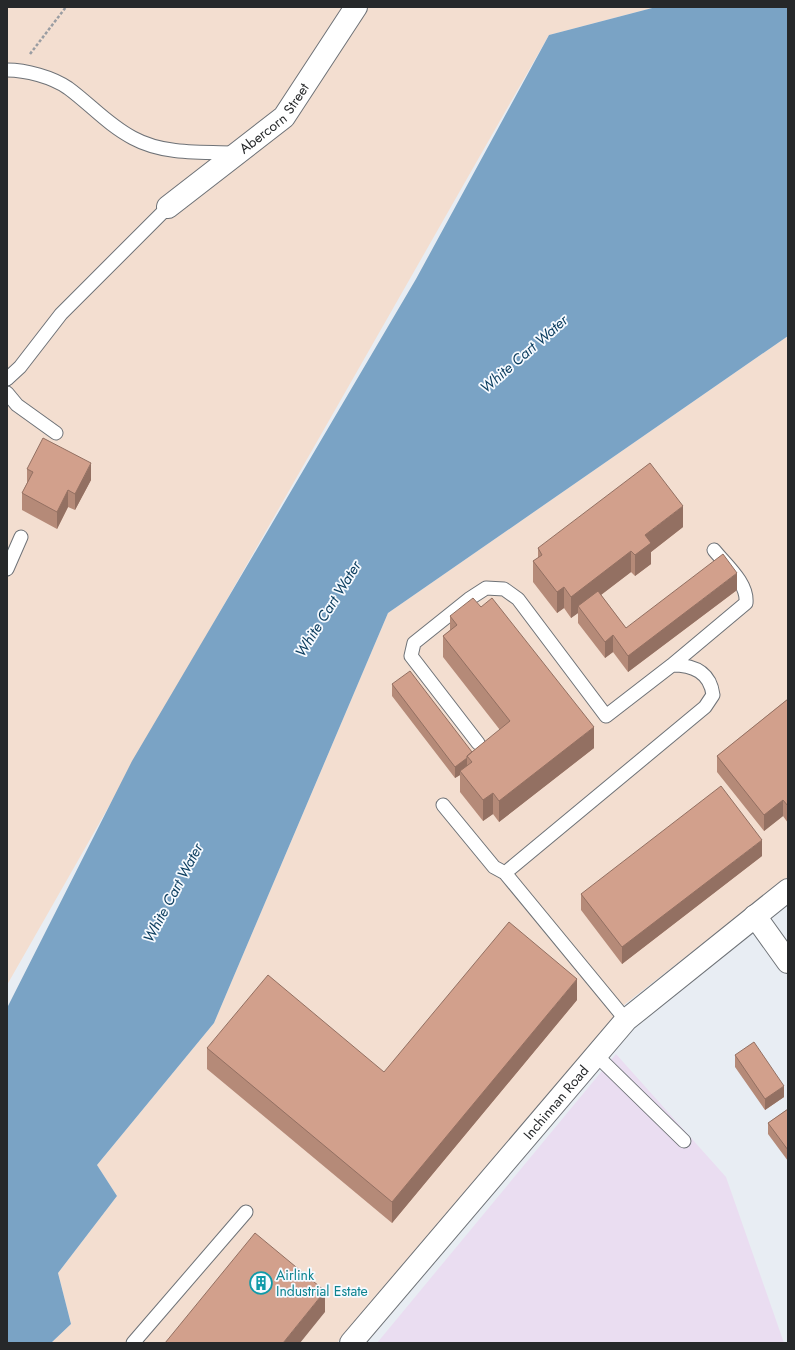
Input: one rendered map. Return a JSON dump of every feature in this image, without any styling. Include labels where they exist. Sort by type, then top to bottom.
[{"type":"street","name":"Abercorn Street","points":[[168,207],[284,117],[356,7]]},
{"type":"street","name":"Inchinnan Road","points":[[351,1343],[595,1054],[626,1020],[788,890]]},
{"type":"street","points":[[755,916],[788,962]]},
{"type":"lane","points":[[12,70],[43,77],[67,87],[107,121],[134,138],[163,149],[191,152],[238,153]]},
{"type":"lane","points":[[7,379],[20,367],[61,314],[168,207]]},
{"type":"lane","points":[[7,393],[17,405],[56,433]]},
{"type":"lane","points":[[7,569],[21,536]]},
{"type":"lane","points":[[478,743],[411,656],[414,643],[469,599],[486,588],[504,589],[518,599],[606,716],[672,665],[746,603],[747,594],[740,581],[714,550]]},
{"type":"lane","points":[[505,873],[705,707],[713,695],[711,683],[702,674],[685,665],[672,665]]},
{"type":"lane","points":[[443,805],[494,866],[505,873],[626,1020]]},
{"type":"lane","points":[[595,1054],[684,1141]]},
{"type":"lane","points":[[133,1343],[246,1212]]},
{"type":"path","points":[[12,70],[66,7]]},
{"type":"shaded area","points":[[7,7],[656,7],[549,35],[7,985]]},
{"type":"shaded area","points":[[788,336],[788,877],[624,1005],[337,1343],[51,1343],[71,1324],[58,1273],[117,1196],[97,1165],[214,1023],[388,613]]},
{"type":"shaded area","points":[[616,1054],[726,1177],[784,1343],[377,1343]]},
{"type":"water","name":"White Cart Water","points":[[656,7],[788,7],[788,336],[388,613],[214,1023],[97,1165],[117,1196],[58,1273],[71,1324],[51,1343],[7,1343],[7,1008],[132,761],[416,279],[549,35]]},
{"type":"building","points":[[43,438],[91,463],[75,494],[68,490],[57,512],[22,493],[33,472],[27,469]]},
{"type":"building","points":[[650,463],[683,506],[645,535],[651,543],[635,555],[631,551],[571,597],[564,587],[557,592],[533,561],[542,555],[538,548]]},
{"type":"building","points":[[723,554],[737,573],[628,656],[613,635],[605,642],[578,606],[598,591],[626,628]]},
{"type":"building","points":[[473,598],[481,607],[492,598],[594,727],[499,801],[493,793],[483,800],[460,771],[472,762],[467,756],[510,721],[443,636],[457,625],[450,616]]},
{"type":"building","points":[[410,671],[472,752],[455,767],[392,684]]},
{"type":"building","points":[[788,699],[788,806],[783,800],[764,815],[717,756]]},
{"type":"building","points":[[721,786],[762,840],[622,947],[581,894]]},
{"type":"building","points":[[509,922],[577,979],[392,1202],[207,1048],[268,975],[384,1072]]},
{"type":"building","points":[[754,1042],[784,1086],[765,1099],[735,1055]]},
{"type":"building","points":[[788,1109],[788,1150],[768,1123]]},
{"type":"building","name":"Airlink Industrial Estate","points":[[255,1233],[325,1291],[283,1343],[165,1343]]},
{"type":"place","name":"Airlink Industrial Estate","points":[[261,1283]]}]
